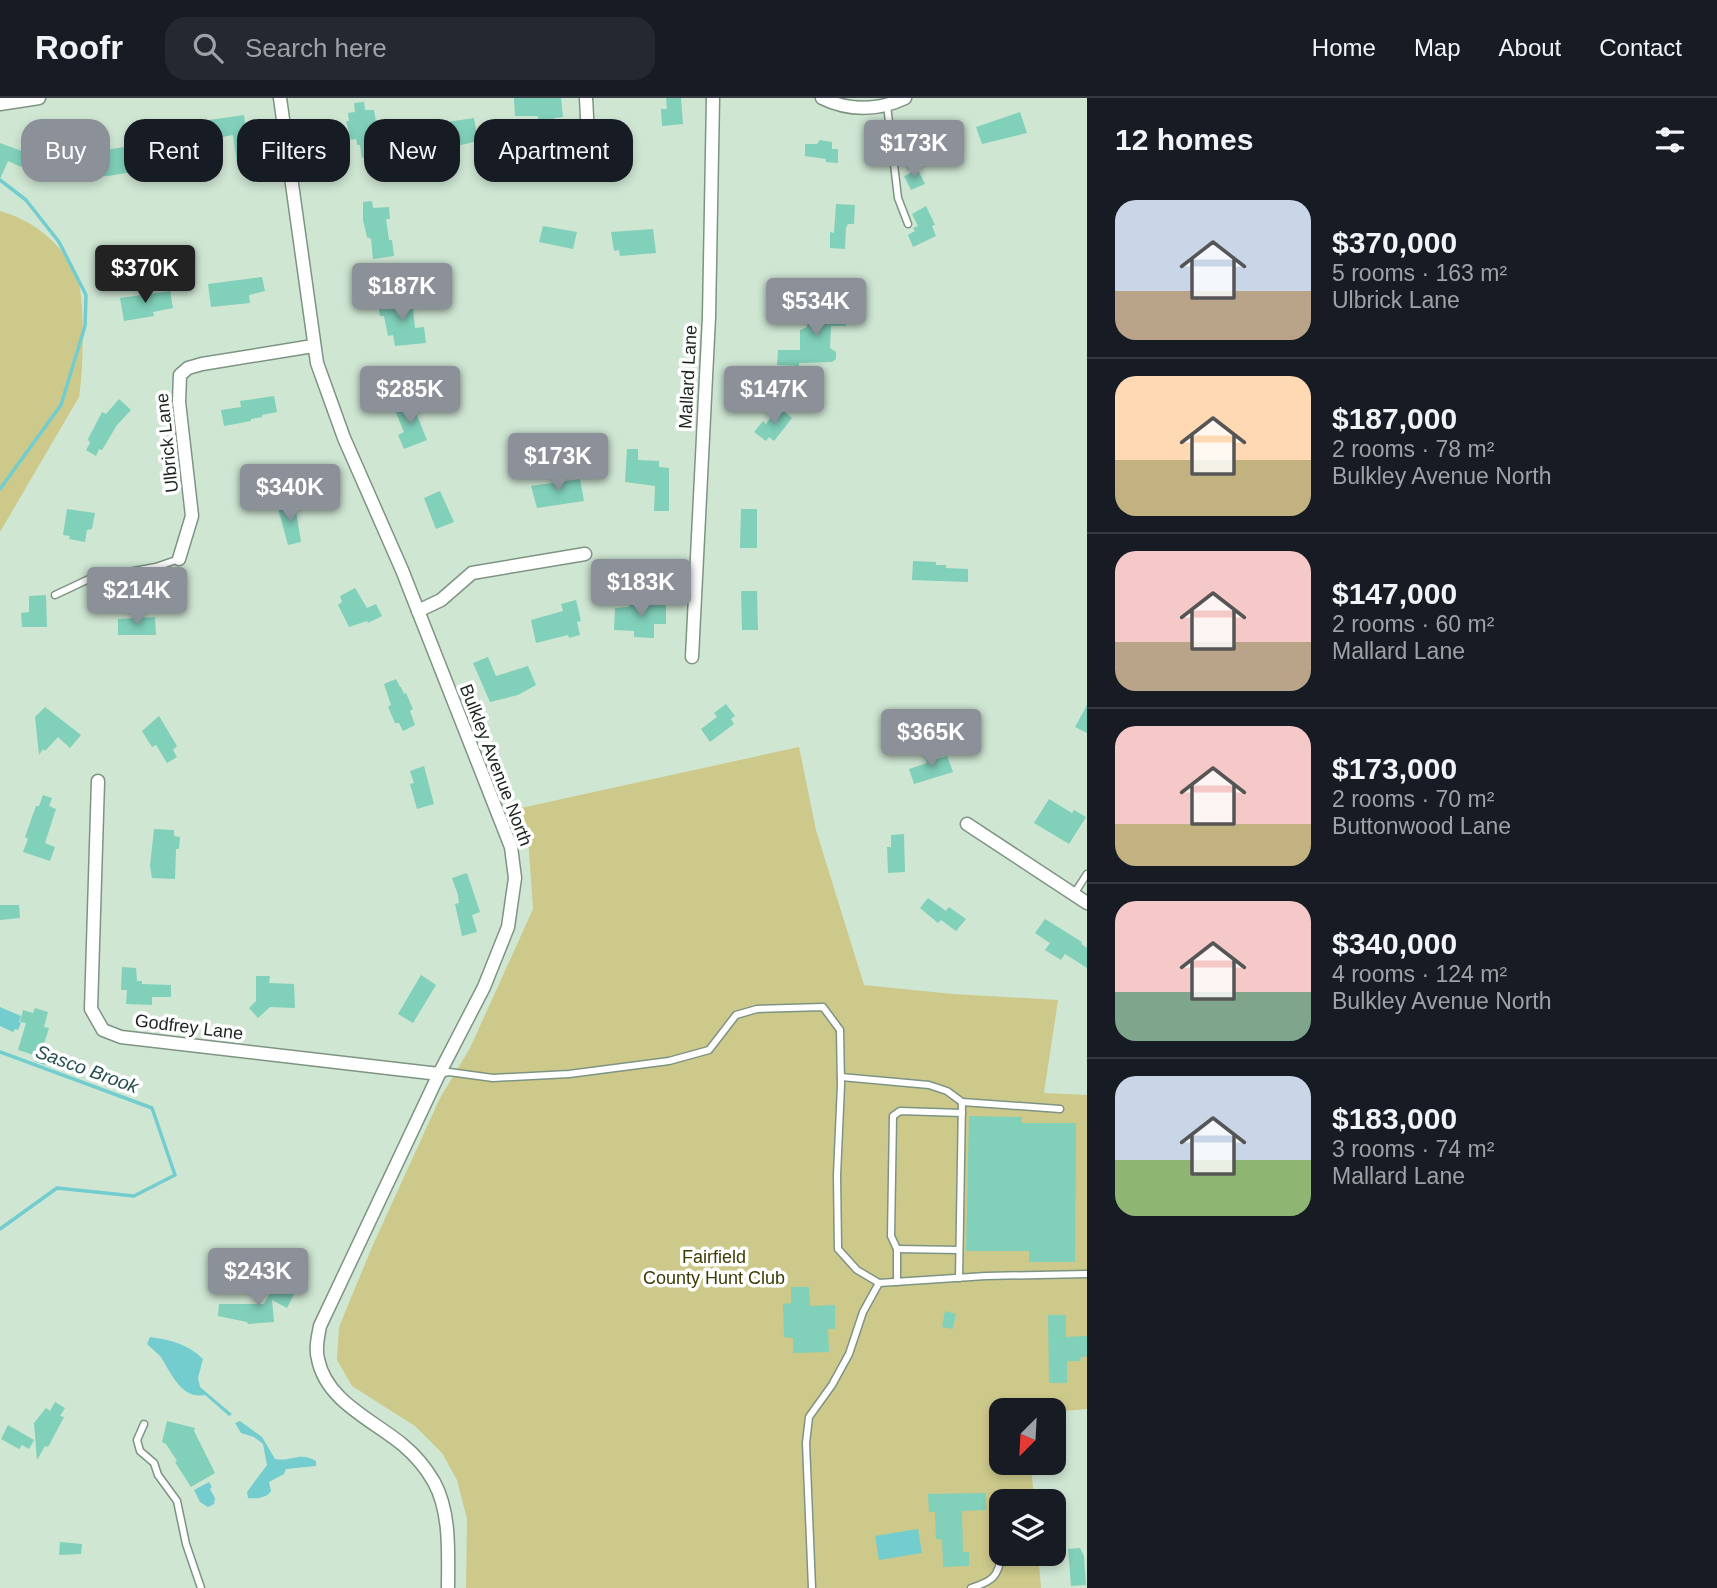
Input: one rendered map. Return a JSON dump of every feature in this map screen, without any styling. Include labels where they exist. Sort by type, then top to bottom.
[{"type":"street","points":[[0,104],[39,98]]},
{"type":"street","name":"Bulkley Avenue North","points":[[280,98],[317,363],[344,438],[418,611],[511,847],[515,878],[508,927],[484,987],[439,1074],[320,1326],[317,1342],[317,1359],[331,1389],[350,1407],[404,1445],[421,1462],[435,1484],[447,1527],[448,1588]]},
{"type":"street","points":[[586,98],[587,119]]},
{"type":"street","name":"Mallard Lane","points":[[692,657],[709,317],[713,98]]},
{"type":"street","points":[[822,98],[845,107],[887,105],[905,98]]},
{"type":"street","name":"Ulbrick Lane","points":[[179,559],[192,516],[179,402],[180,375],[188,368],[202,364],[313,346]]},
{"type":"street","points":[[418,611],[440,600],[472,573],[586,554]]},
{"type":"street","name":"Godfrey Lane","points":[[98,780],[92,1009],[103,1030],[121,1037],[439,1074]]},
{"type":"street","points":[[967,824],[1087,902]]},
{"type":"lane","points":[[887,105],[898,198],[908,224]]},
{"type":"lane","points":[[55,595],[89,579],[156,567],[179,559]]},
{"type":"lane","points":[[1074,894],[1087,874]]},
{"type":"lane","points":[[439,1074],[449,1072],[506,1078],[569,1074],[669,1061],[709,1049],[736,1015],[757,1009],[822,1007],[840,1030],[838,1249],[857,1270],[879,1283],[1087,1274]]},
{"type":"lane","points":[[841,1077],[929,1085],[947,1091],[962,1102],[1060,1109]]},
{"type":"lane","points":[[959,1278],[962,1102]]},
{"type":"lane","points":[[897,1282],[897,1249],[891,1236],[893,1116],[900,1111],[962,1114]]},
{"type":"lane","points":[[897,1249],[959,1250]]},
{"type":"lane","points":[[812,1588],[806,1443],[809,1417],[832,1385],[849,1354],[863,1311],[879,1283]]},
{"type":"lane","points":[[144,1423],[137,1440],[140,1451],[154,1463],[177,1501],[186,1544],[201,1588]]},
{"type":"lane","points":[[971,1588],[990,1582],[1000,1566]]},
{"type":"green space","points":[[0,211],[24,220],[45,234],[70,263],[79,285],[83,334],[79,397],[0,532]]},
{"type":"green space","name":"Fairfield County Hunt Club","points":[[799,747],[816,830],[864,985],[953,994],[1058,1000],[1044,1093],[1087,1095],[1087,1409],[1066,1411],[1066,1398],[989,1398],[989,1475],[1032,1475],[1033,1489],[989,1489],[989,1566],[1039,1566],[1041,1588],[466,1588],[467,1519],[457,1480],[442,1453],[415,1426],[352,1386],[337,1360],[339,1327],[440,1098],[470,1048],[533,909],[528,837],[521,808]]},
{"type":"water","points":[[0,1007],[21,1016],[18,1030],[13,1032],[0,1026]]},
{"type":"water","points":[[150,1337],[179,1344],[203,1359],[198,1378],[200,1387],[232,1414],[229,1416],[205,1395],[189,1393],[183,1389],[160,1356],[147,1344]]},
{"type":"water","points":[[240,1421],[262,1437],[275,1459],[305,1457],[316,1461],[316,1466],[286,1469],[284,1474],[269,1482],[271,1491],[267,1495],[248,1498],[247,1492],[267,1465],[263,1444],[254,1437],[241,1433],[235,1423]]},
{"type":"water","points":[[209,1482],[215,1498],[214,1504],[208,1507],[200,1502],[194,1490]]},
{"type":"water","points":[[918,1529],[922,1553],[879,1560],[875,1536]]},
{"type":"building","points":[[514,98],[561,98],[563,117],[538,119],[538,116],[515,116]]},
{"type":"building","points":[[666,98],[681,98],[683,124],[662,126],[661,109],[667,109]]},
{"type":"building","points":[[364,102],[365,110],[374,110],[376,119],[364,119],[364,158],[360,145],[357,145],[356,139],[351,140],[350,136],[348,113],[355,112],[354,103]]},
{"type":"building","points":[[1020,112],[1027,133],[982,144],[976,127]]},
{"type":"building","points":[[244,115],[244,119],[237,119],[237,164],[233,135],[223,137],[223,119],[216,119]]},
{"type":"building","points":[[474,118],[474,142],[460,145],[460,120]]},
{"type":"building","points":[[917,137],[919,140],[924,138],[927,145],[935,142],[941,153],[908,170],[900,145]]},
{"type":"building","points":[[820,140],[832,142],[832,149],[838,149],[838,163],[805,156],[805,144],[817,144]]},
{"type":"building","points":[[0,143],[21,151],[21,167],[8,161],[0,179]]},
{"type":"building","points":[[124,147],[124,173],[110,176],[110,149]]},
{"type":"building","points":[[918,170],[925,184],[911,190],[904,176]]},
{"type":"building","points":[[372,201],[373,208],[389,207],[390,219],[386,219],[394,256],[373,259],[371,239],[367,237],[363,220],[363,202]]},
{"type":"building","points":[[836,204],[855,205],[854,224],[848,224],[846,228],[845,249],[830,248],[830,232],[834,233]]},
{"type":"building","points":[[926,206],[935,225],[932,226],[936,236],[913,247],[908,235],[918,226],[912,214]]},
{"type":"building","points":[[543,226],[577,232],[573,249],[539,242]]},
{"type":"building","points":[[653,229],[656,253],[620,256],[619,250],[614,251],[611,232]]},
{"type":"building","points":[[262,277],[265,291],[249,295],[250,303],[211,307],[208,284]]},
{"type":"building","points":[[170,291],[173,308],[153,312],[154,316],[124,321],[120,298]]},
{"type":"building","points":[[412,299],[415,328],[424,327],[426,343],[395,346],[393,335],[388,336],[384,316],[380,316],[378,303]]},
{"type":"building","points":[[840,305],[840,311],[846,311],[846,326],[831,326],[830,348],[836,352],[836,359],[832,362],[799,363],[799,366],[777,365],[778,350],[800,350],[800,330],[807,327],[808,317],[813,317],[814,307]]},
{"type":"building","points":[[274,396],[277,412],[224,426],[221,410],[241,407],[240,401]]},
{"type":"building","points":[[119,399],[131,410],[96,456],[86,450],[90,443],[88,439],[102,412],[106,414]]},
{"type":"building","points":[[411,401],[427,440],[404,449],[398,435],[404,432],[394,408]]},
{"type":"building","points":[[779,407],[792,418],[774,441],[769,437],[766,441],[754,432],[763,421],[766,424]]},
{"type":"building","points":[[627,449],[638,449],[638,460],[659,461],[659,467],[669,468],[669,511],[654,511],[655,486],[625,482]]},
{"type":"building","points":[[580,479],[584,501],[537,508],[531,486]]},
{"type":"building","points":[[440,491],[454,522],[436,529],[424,498]]},
{"type":"building","points":[[295,505],[301,542],[288,545],[278,508]]},
{"type":"building","points":[[67,509],[95,513],[92,529],[87,530],[85,542],[63,535]]},
{"type":"building","points":[[741,509],[757,509],[757,548],[740,548]]},
{"type":"building","points":[[913,561],[936,562],[936,565],[946,565],[946,568],[968,569],[968,582],[912,580]]},
{"type":"building","points":[[355,588],[367,608],[376,604],[382,616],[368,623],[367,621],[349,627],[338,605],[342,602],[340,596]]},
{"type":"building","points":[[741,591],[757,591],[758,630],[742,630]]},
{"type":"building","points":[[46,595],[47,627],[22,627],[21,613],[29,612],[29,596]]},
{"type":"building","points":[[576,600],[581,621],[577,622],[580,635],[569,638],[568,635],[536,643],[531,620],[563,611],[561,604]]},
{"type":"building","points":[[655,601],[666,602],[666,624],[654,624],[654,638],[634,637],[634,631],[614,630],[615,608],[651,605]]},
{"type":"building","points":[[155,617],[156,635],[118,635],[118,619]]},
{"type":"building","points":[[488,657],[496,676],[528,666],[536,685],[518,695],[490,702],[473,663]]},
{"type":"building","points":[[396,679],[413,709],[410,711],[415,725],[403,731],[399,723],[395,723],[388,707],[391,705],[384,684]]},
{"type":"building","points":[[726,704],[735,716],[731,719],[734,724],[710,742],[701,729],[717,717],[714,713]]},
{"type":"building","points":[[1087,705],[1087,733],[1075,727]]},
{"type":"building","points":[[45,707],[81,735],[70,748],[58,737],[39,755],[35,717]]},
{"type":"building","points":[[159,716],[177,746],[173,750],[177,757],[167,763],[156,745],[152,747],[142,731]]},
{"type":"building","points":[[934,751],[937,759],[947,756],[953,772],[914,784],[909,769],[927,763],[924,755]]},
{"type":"building","points":[[424,766],[434,804],[417,809],[410,784],[414,783],[410,771]]},
{"type":"building","points":[[43,795],[52,798],[49,806],[56,809],[45,843],[55,847],[50,861],[23,852],[28,839],[25,837],[36,806],[39,806]]},
{"type":"building","points":[[1049,799],[1072,813],[1074,810],[1086,817],[1069,844],[1034,823]]},
{"type":"building","points":[[154,829],[174,830],[174,836],[180,837],[179,849],[176,849],[175,879],[152,878],[150,866]]},
{"type":"building","points":[[904,834],[905,872],[888,873],[887,847],[891,847],[891,835]]},
{"type":"building","points":[[467,873],[480,912],[472,915],[477,932],[462,936],[455,904],[459,903],[458,895],[452,878]]},
{"type":"building","points":[[928,898],[946,911],[949,907],[966,919],[956,931],[941,920],[938,923],[920,908]]},
{"type":"building","points":[[0,905],[19,905],[20,918],[0,920]]},
{"type":"building","points":[[1045,919],[1082,942],[1087,948],[1087,968],[1065,954],[1061,960],[1045,950],[1050,943],[1035,933]]},
{"type":"building","points":[[122,967],[136,968],[137,981],[142,981],[142,984],[171,985],[171,997],[152,997],[152,1005],[126,1004],[127,990],[121,990]]},
{"type":"building","points":[[421,975],[436,985],[413,1023],[398,1014]]},
{"type":"building","points":[[256,976],[270,976],[269,983],[294,984],[295,1008],[270,1007],[258,1018],[249,1008],[256,1001]]},
{"type":"building","points":[[35,1008],[48,1012],[44,1027],[49,1028],[43,1047],[57,1051],[52,1067],[35,1062],[37,1056],[18,1050],[26,1023],[20,1022],[23,1010],[33,1013]]},
{"type":"building","points":[[969,1116],[1022,1117],[1022,1123],[1076,1123],[1075,1262],[1029,1262],[1029,1251],[966,1251]]},
{"type":"building","points":[[279,1283],[295,1292],[287,1308],[272,1300],[274,1322],[248,1324],[218,1316],[219,1304],[264,1304]]},
{"type":"building","points":[[791,1287],[809,1287],[810,1306],[835,1305],[835,1329],[828,1329],[829,1352],[793,1353],[793,1338],[784,1337],[783,1304],[791,1303]]},
{"type":"building","points":[[945,1311],[956,1314],[953,1329],[942,1327]]},
{"type":"building","points":[[1048,1315],[1066,1315],[1066,1337],[1087,1336],[1087,1356],[1080,1358],[1081,1361],[1067,1361],[1067,1383],[1049,1383]]},
{"type":"building","points":[[55,1402],[65,1408],[60,1416],[64,1417],[48,1447],[45,1446],[37,1460],[34,1423],[46,1408],[50,1411]]},
{"type":"building","points":[[167,1421],[195,1428],[194,1431],[215,1473],[191,1487],[175,1462],[177,1461],[162,1442]]},
{"type":"building","points":[[8,1425],[34,1440],[29,1449],[22,1445],[19,1449],[1,1439]]},
{"type":"building","points":[[985,1493],[986,1510],[962,1511],[963,1552],[969,1552],[969,1566],[943,1567],[942,1539],[936,1539],[935,1512],[929,1512],[928,1494]]},
{"type":"building","points":[[60,1542],[82,1544],[81,1554],[59,1555]]},
{"type":"building","points":[[1080,1548],[1084,1556],[1086,1585],[1071,1586],[1068,1549]]},
{"type":"waterway","name":"Sasco Brook","points":[[0,180],[26,200],[59,242],[86,295],[85,326],[61,405],[0,489]]},
{"type":"waterway","name":"Sasco Brook","points":[[0,1052],[152,1108],[175,1175],[134,1196],[57,1188],[0,1229]]}]
